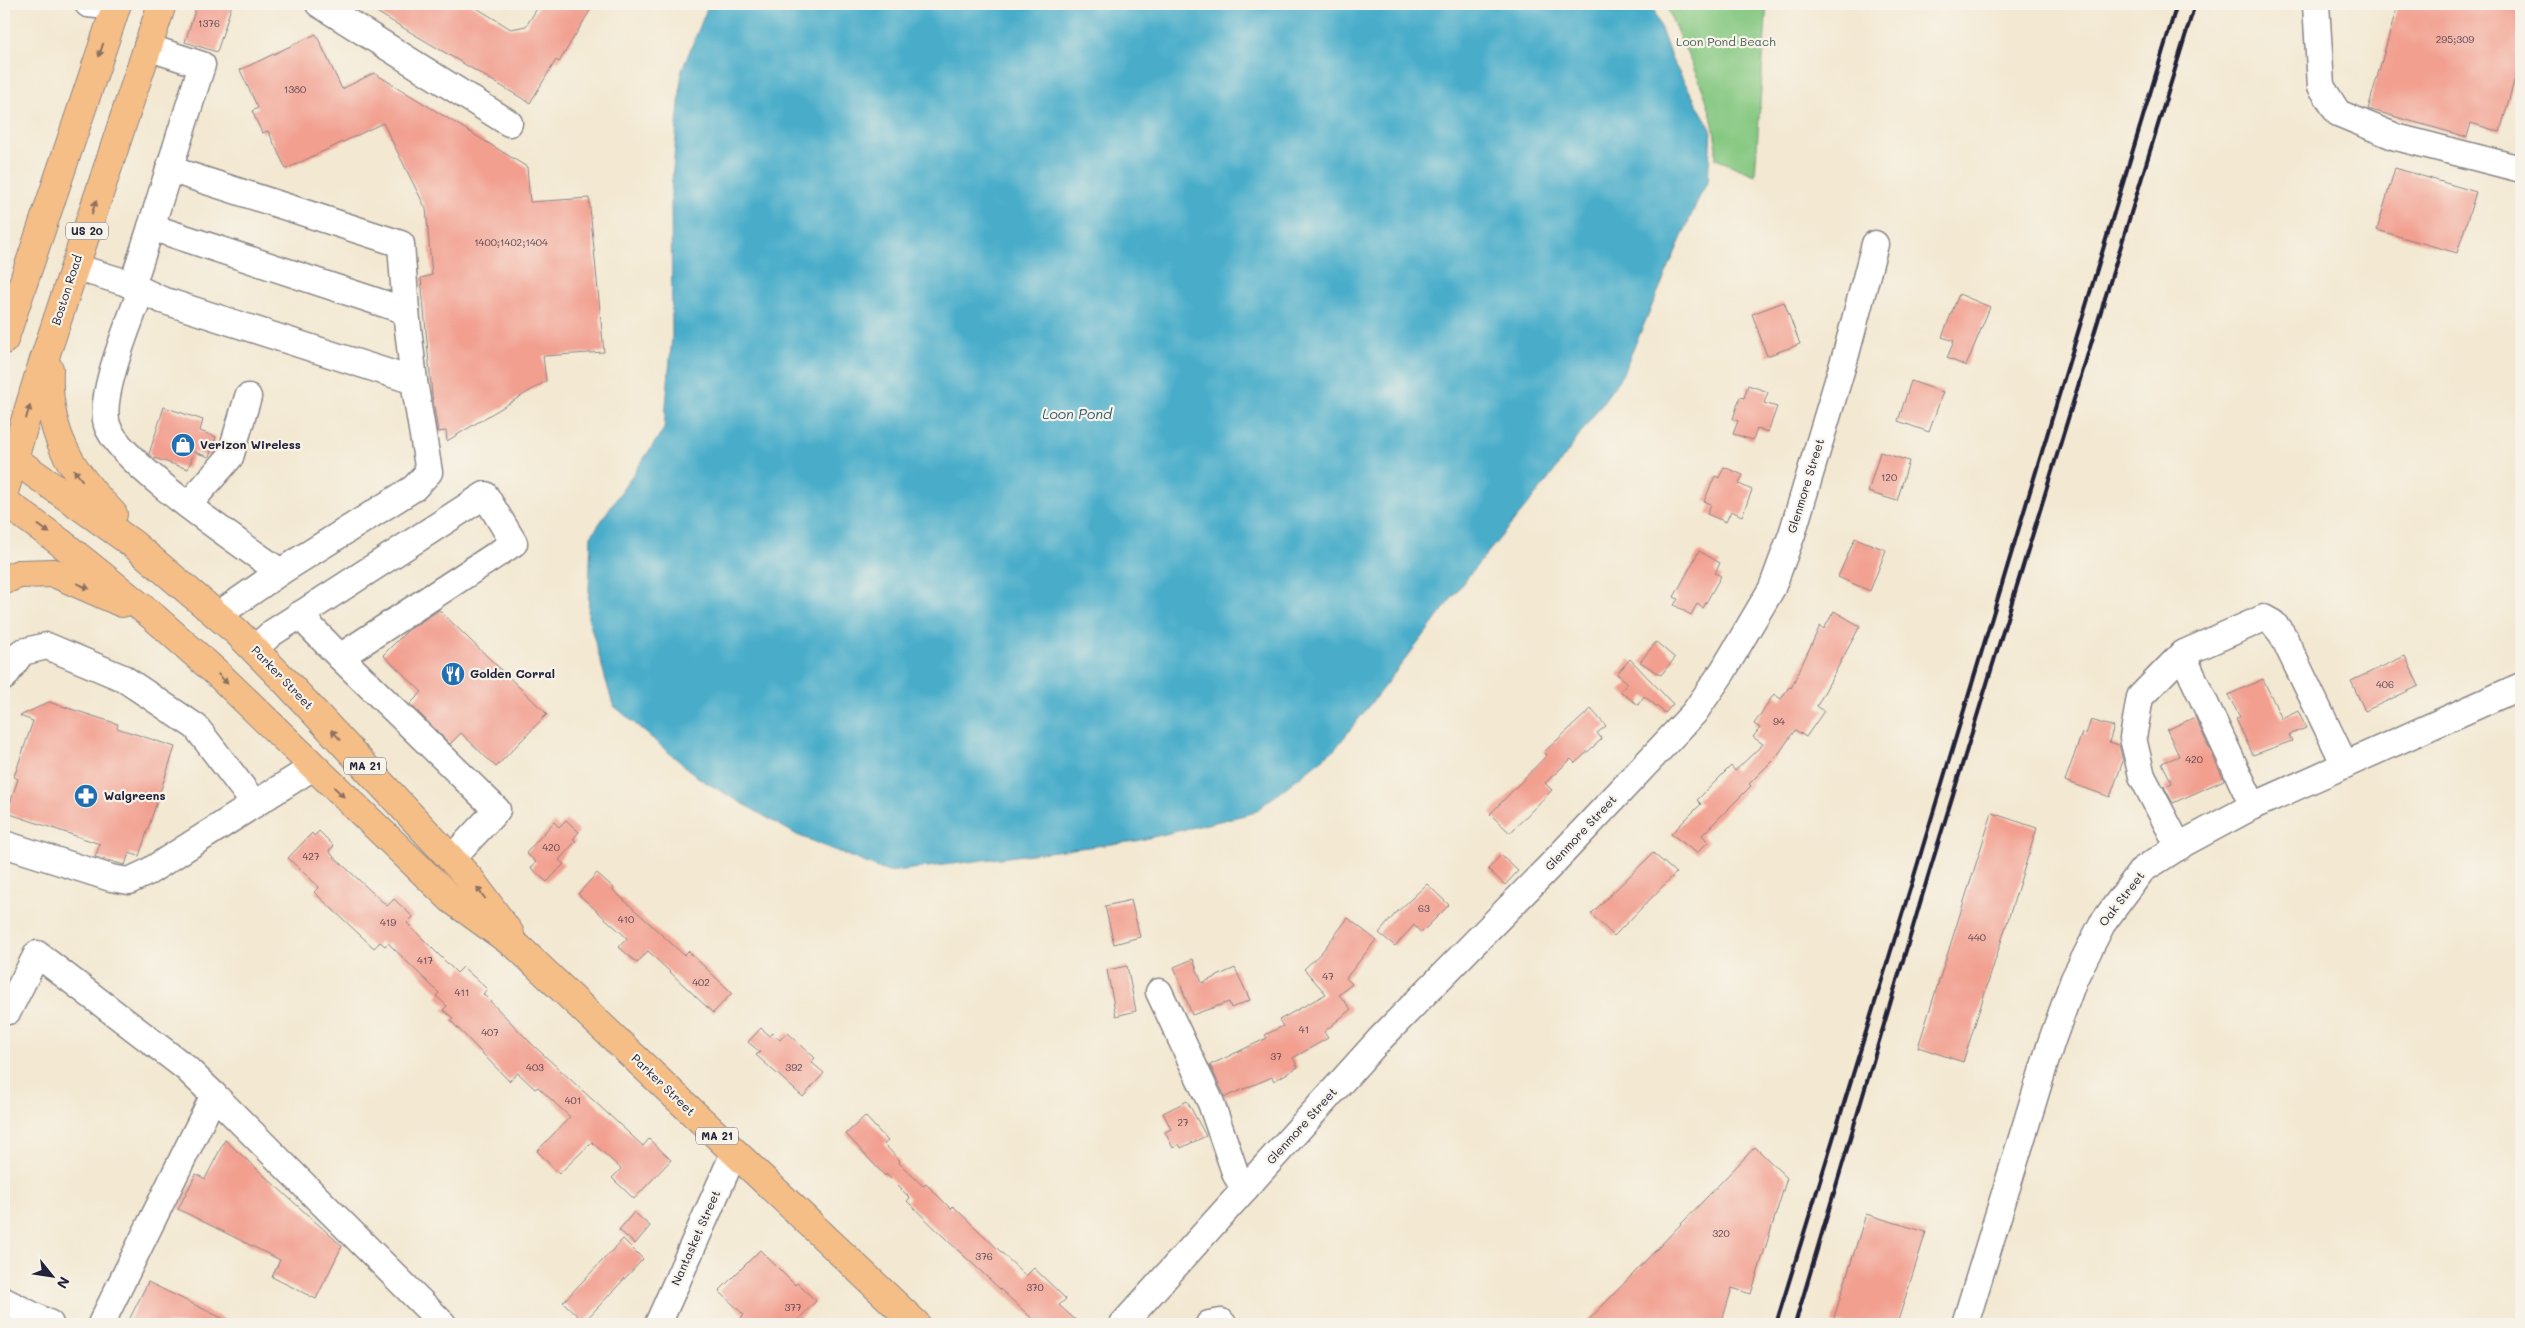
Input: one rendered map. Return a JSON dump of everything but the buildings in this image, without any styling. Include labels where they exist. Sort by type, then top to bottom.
[{"type":"main road","name":"Boston Road","points":[[4,492],[9,455],[57,322],[162,4]]},
{"type":"main road","points":[[4,340],[116,6]]},
{"type":"main road","points":[[4,293],[52,198]]},
{"type":"main road","points":[[57,322],[52,342],[48,381],[54,423],[63,451],[78,476],[92,492],[197,598]]},
{"type":"main road","name":"Parker Street","points":[[9,455],[101,520],[197,598],[254,649],[451,859],[486,899],[519,948]]},
{"type":"main road","name":"Parker Street","points":[[4,501],[60,542],[156,618],[218,674],[451,899],[519,948],[916,1324]]},
{"type":"main road","points":[[4,580],[19,574],[54,572],[156,618]]},
{"type":"street","points":[[88,4],[116,6]]},
{"type":"street","points":[[320,4],[509,123]]},
{"type":"street","points":[[2316,4],[2321,86],[2338,113],[2396,137],[2521,169]]},
{"type":"street","points":[[148,47],[202,65],[151,227],[137,288],[107,388],[107,425],[128,456],[188,505],[280,572]]},
{"type":"street","points":[[169,169],[401,244],[414,381],[429,472],[414,488],[280,572],[218,616]]},
{"type":"street","points":[[151,227],[406,311]]},
{"type":"street","name":"Glenmore Street","points":[[1123,1324],[1382,1038],[1550,866],[1694,713],[1724,671],[1772,588],[1792,534],[1846,354],[1875,244]]},
{"type":"street","points":[[75,267],[137,288],[162,300],[414,381]]},
{"type":"street","points":[[188,505],[230,456],[248,398]]},
{"type":"street","points":[[254,649],[272,633],[485,495],[514,543],[340,657]]},
{"type":"street","points":[[299,615],[497,810],[451,859]]},
{"type":"street","points":[[2179,847],[2142,776],[2133,738],[2140,697],[2182,654],[2264,618],[2272,623],[2282,634],[2345,765]]},
{"type":"street","points":[[4,677],[22,652],[47,646],[123,678],[196,727],[255,804]]},
{"type":"street","points":[[2182,654],[2253,806]]},
{"type":"street","name":"Oak Street","points":[[1971,1321],[2051,1043],[2074,979],[2102,924],[2142,870],[2253,806],[2521,686]]},
{"type":"street","points":[[4,844],[111,878],[129,881],[148,872],[313,767]]},
{"type":"street","points":[[4,1010],[8,1011],[38,954],[186,1068],[443,1324]]},
{"type":"street","points":[[1159,992],[1211,1103],[1236,1175],[1245,1189]]},
{"type":"street","points":[[101,1324],[214,1095]]},
{"type":"street","name":"Nantasket Street","points":[[658,1324],[734,1153]]},
{"type":"street","points":[[4,1301],[50,1324]]},
{"type":"street","points":[[1209,1324],[1221,1322],[1223,1324]]},
{"type":"green space","name":"Loon Pond Beach","points":[[1666,4],[1767,4],[1755,175],[1716,159],[1712,118],[1706,98]]},
{"type":"water","name":"Loon Pond","points":[[709,4],[1652,4],[1672,60],[1711,129],[1708,181],[1697,202],[1622,375],[1548,480],[1465,580],[1335,749],[1253,813],[1136,841],[888,872],[797,835],[700,779],[613,705],[588,617],[591,536],[664,429],[672,336],[671,192],[682,70]]},
{"type":"railway","points":[[1776,1324],[1914,876],[2177,4]]},
{"type":"railway","points":[[1795,1324],[1929,873],[2195,4]]},
{"type":"place","name":"Verizon Wireless","points":[[183,445]]},
{"type":"place","name":"Golden Corral","points":[[453,674]]},
{"type":"place","name":"Walgreens","points":[[86,796]]}]
